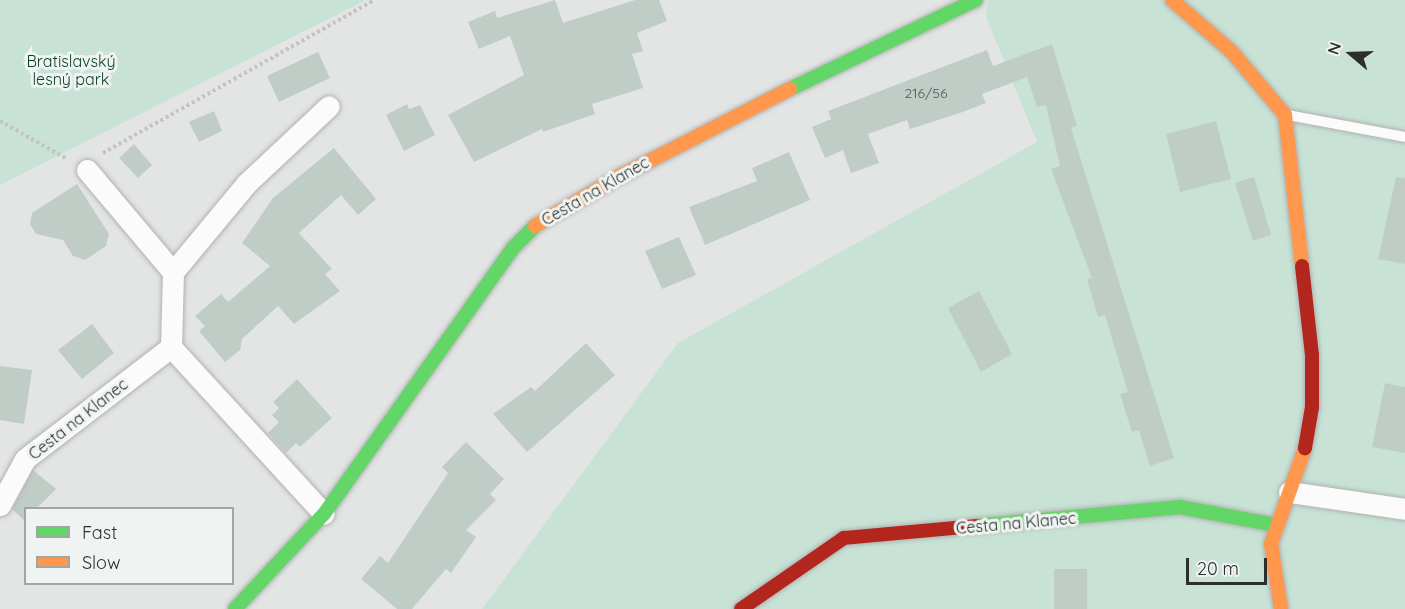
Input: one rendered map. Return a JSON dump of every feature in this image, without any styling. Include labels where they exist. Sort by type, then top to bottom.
[{"type":"street","name":"Cesta na Klanec","points":[[235,609],[324,514],[513,248],[537,224],[620,176],[837,65],[976,0]]},
{"type":"street","points":[[1172,0],[1232,52],[1284,114],[1312,355],[1309,436],[1276,525],[1270,559],[1281,609]]},
{"type":"street","points":[[324,514],[171,347],[173,273],[247,183],[329,106]]},
{"type":"street","points":[[87,170],[173,273]]},
{"type":"street","name":"Cesta na Klanec","points":[[0,505],[25,459],[171,347]]},
{"type":"street","points":[[1290,492],[1405,509]]},
{"type":"street","name":"Cesta na Klanec","points":[[741,609],[844,538],[1180,507],[1276,525]]},
{"type":"lane","points":[[1284,114],[1405,136]]},
{"type":"path","points":[[0,121],[87,170],[101,154],[374,0]]},
{"type":"green space","name":"Bratislavský lesný park","points":[[0,0],[366,0],[0,185]]},
{"type":"green space","points":[[988,0],[1405,0],[1405,609],[482,609],[678,343],[1037,142],[986,17]]},
{"type":"building","points":[[555,0],[563,23],[635,0],[659,0],[667,21],[637,33],[643,51],[632,54],[643,88],[592,104],[595,114],[543,132],[542,129],[474,162],[448,115],[524,75],[510,36],[479,49],[468,22],[495,11],[497,18]]},
{"type":"building","points":[[1052,44],[1077,126],[1071,128],[1174,458],[1150,466],[1139,430],[1132,432],[1120,394],[1128,392],[1105,315],[1098,317],[1087,279],[1092,278],[1051,169],[1060,166],[1046,105],[1037,107],[1027,77],[982,94],[986,103],[960,113],[910,129],[907,120],[868,134],[879,163],[851,173],[843,150],[825,158],[812,127],[831,119],[828,111],[987,50],[993,66]]},
{"type":"building","points":[[318,52],[330,78],[279,102],[267,76]]},
{"type":"building","points":[[407,104],[409,109],[420,105],[435,135],[404,151],[386,115]]},
{"type":"building","points":[[214,111],[222,131],[199,142],[189,122]]},
{"type":"building","points":[[1216,121],[1231,179],[1180,192],[1166,134]]},
{"type":"building","points":[[134,144],[152,165],[138,178],[119,158]]},
{"type":"building","points":[[334,148],[376,199],[358,215],[341,195],[299,233],[332,269],[325,274],[340,291],[294,324],[278,306],[242,339],[240,350],[225,362],[199,331],[205,326],[195,316],[221,294],[228,302],[270,266],[242,243],[273,198]]},
{"type":"building","points":[[789,152],[810,200],[705,245],[689,207],[757,181],[752,168]]},
{"type":"building","points":[[1254,177],[1271,235],[1253,241],[1235,183]]},
{"type":"building","points":[[1396,177],[1405,178],[1405,264],[1378,259]]},
{"type":"building","points":[[77,184],[109,234],[106,246],[85,260],[73,256],[63,240],[36,234],[30,224],[32,213]]},
{"type":"building","points":[[679,237],[696,275],[662,289],[645,251]]},
{"type":"building","points":[[979,291],[1012,354],[981,372],[948,308]]},
{"type":"building","points":[[92,324],[114,353],[82,379],[58,350]]},
{"type":"building","points":[[586,343],[615,375],[527,452],[493,414],[531,387],[535,391]]},
{"type":"building","points":[[0,366],[32,370],[24,424],[0,420]]},
{"type":"building","points":[[297,379],[332,418],[300,447],[296,443],[286,453],[268,433],[279,422],[272,415],[279,408],[273,402]]},
{"type":"building","points":[[1385,383],[1405,387],[1405,453],[1372,447]]},
{"type":"building","points":[[466,442],[504,479],[490,494],[496,500],[466,530],[476,537],[451,573],[446,569],[412,609],[397,609],[361,579],[380,556],[388,563],[448,473],[442,467]]},
{"type":"building","points":[[33,470],[56,489],[38,507],[24,507],[24,520],[12,509]]},
{"type":"building","points":[[1054,569],[1087,569],[1087,609],[1054,609]]},
{"type":"traffic: fast","points":[[790,89],[976,0]]},
{"type":"traffic: fast","points":[[235,609],[324,514],[513,248],[535,226]]},
{"type":"traffic: fast","points":[[975,526],[1180,507],[1276,525]]},
{"type":"traffic: slow","points":[[1172,0],[1232,52],[1285,115],[1302,266]]},
{"type":"traffic: slow","points":[[535,226],[620,176],[790,89]]},
{"type":"traffic: slow","points":[[1281,609],[1271,544],[1305,448]]},
{"type":"traffic: jam","points":[[1302,266],[1312,355],[1312,407],[1305,448]]},
{"type":"traffic: jam","points":[[741,609],[844,538],[975,526]]}]
